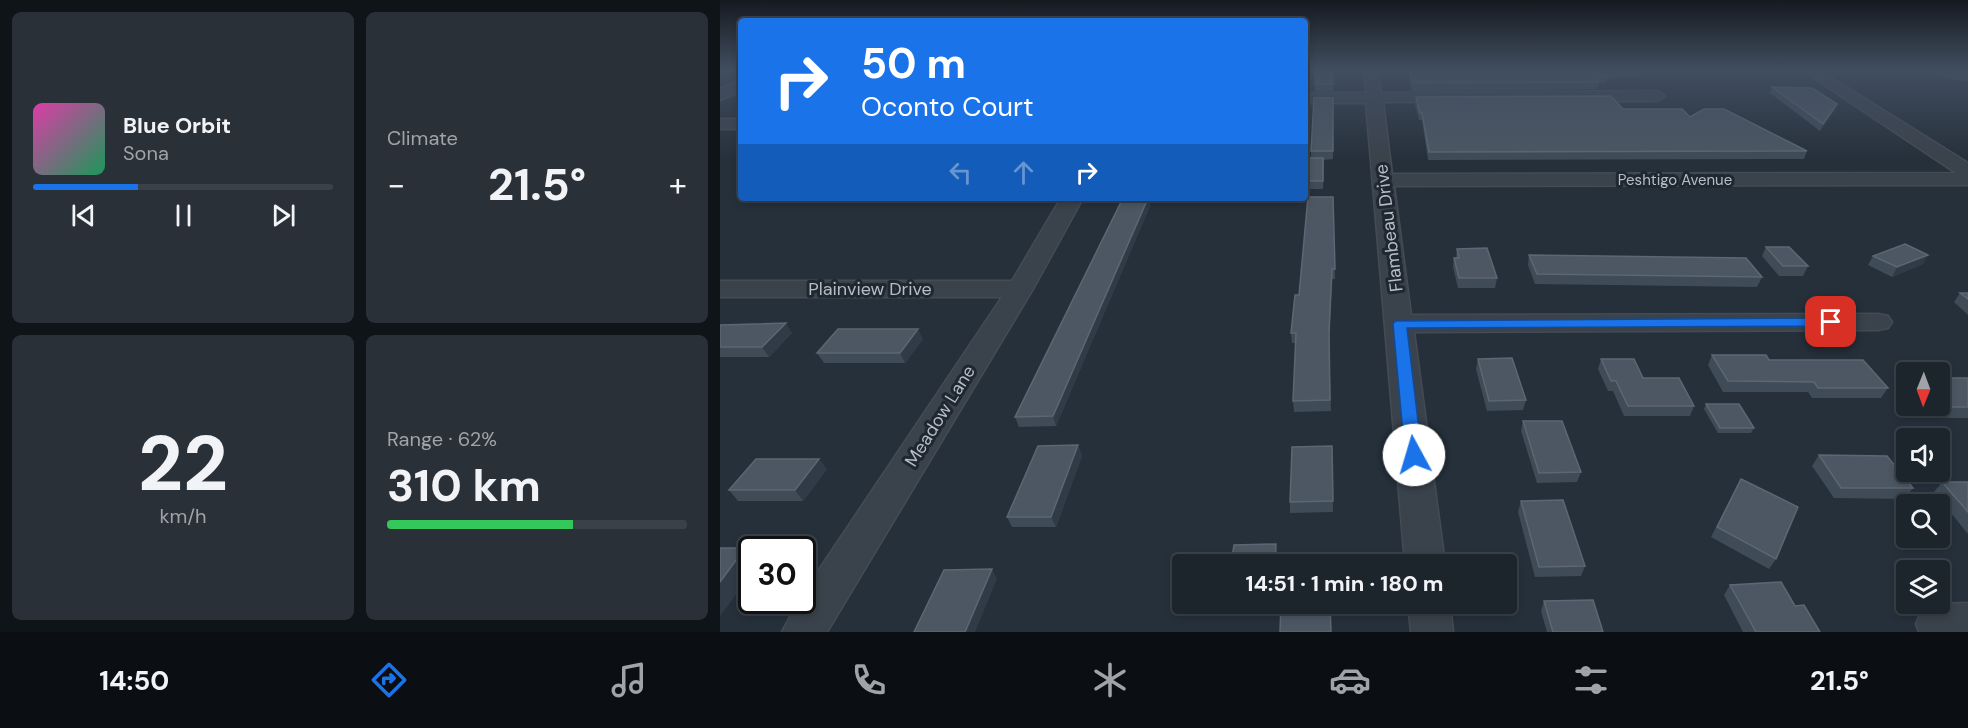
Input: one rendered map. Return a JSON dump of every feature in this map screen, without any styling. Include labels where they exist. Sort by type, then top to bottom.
[{"type":"street","name":"Flambeau Drive","points":[[1374,99],[1424,554]]},
{"type":"street","points":[[1855,99],[1968,172]]},
{"type":"street","points":[[720,124],[738,124]]},
{"type":"street","name":"Peshtigo Avenue","points":[[1383,180],[1968,179]]},
{"type":"street","name":"Meadow Lane","points":[[804,632],[1020,289],[1070,201]]},
{"type":"street","name":"Plainview Drive","points":[[720,289],[1020,289]]},
{"type":"street","points":[[1400,324],[1878,322]]},
{"type":"street","points":[[1430,614],[1432,632]]},
{"type":"building","points":[[1314,99],[1333,99],[1333,151],[1311,151]]},
{"type":"building","points":[[1417,99],[1614,99],[1623,109],[1682,109],[1690,117],[1704,109],[1724,109],[1807,151],[1429,152],[1422,113],[1420,113]]},
{"type":"building","points":[[1789,99],[1830,99],[1837,104],[1823,124]]},
{"type":"building","points":[[1308,158],[1323,158],[1323,181],[1308,181]]},
{"type":"building","points":[[1308,197],[1333,197],[1335,269],[1332,269],[1329,333],[1330,400],[1293,401],[1296,333],[1291,333],[1295,295],[1299,295]]},
{"type":"building","points":[[1122,201],[1147,201],[1053,416],[1015,417]]},
{"type":"building","points":[[1905,244],[1928,255],[1897,267],[1873,256]]},
{"type":"building","points":[[1766,247],[1789,247],[1808,266],[1783,266]]},
{"type":"building","points":[[1487,248],[1497,278],[1459,278],[1454,258],[1459,258],[1457,249]]},
{"type":"building","points":[[1529,255],[1746,258],[1762,277],[1537,274]]},
{"type":"building","points":[[1960,293],[1968,293],[1968,299]]},
{"type":"building","points":[[786,323],[762,347],[720,347],[720,325]]},
{"type":"building","points":[[838,329],[918,329],[900,353],[817,353]]},
{"type":"building","points":[[1712,355],[1766,355],[1769,360],[1863,360],[1888,388],[1818,388],[1814,382],[1728,381]]},
{"type":"building","points":[[1512,358],[1526,400],[1489,401],[1478,359]]},
{"type":"building","points":[[1601,359],[1634,359],[1643,378],[1679,378],[1694,406],[1628,406],[1616,381],[1611,381]]},
{"type":"building","points":[[1950,378],[1968,378],[1968,407],[1950,407]]},
{"type":"building","points":[[1706,404],[1739,404],[1754,428],[1720,428]]},
{"type":"building","points":[[1523,421],[1562,421],[1581,472],[1539,473]]},
{"type":"building","points":[[1078,445],[1051,517],[1007,517],[1038,446]]},
{"type":"building","points":[[1332,446],[1333,501],[1290,502],[1292,447]]},
{"type":"building","points":[[1819,455],[1887,456],[1896,467],[1896,482],[1908,482],[1913,488],[1841,488]]},
{"type":"building","points":[[756,459],[819,459],[795,490],[729,490]]},
{"type":"building","points":[[1741,479],[1798,507],[1776,559],[1717,527]]},
{"type":"building","points":[[1942,482],[1968,482],[1968,512]]},
{"type":"building","points":[[1563,500],[1585,566],[1539,567],[1521,501]]},
{"type":"building","points":[[1276,544],[1276,554],[1233,554],[1234,545]]},
{"type":"building","points":[[720,548],[738,548],[738,558],[720,582]]},
{"type":"building","points":[[992,569],[965,632],[914,632],[944,570]]},
{"type":"building","points":[[1781,582],[1795,606],[1804,605],[1820,632],[1756,632],[1730,585]]},
{"type":"building","points":[[1593,600],[1603,632],[1553,632],[1544,601]]},
{"type":"building","points":[[1281,614],[1330,614],[1331,632],[1280,632]]},
{"type":"route","points":[[1414,455],[1400,324],[1831,322]]}]
